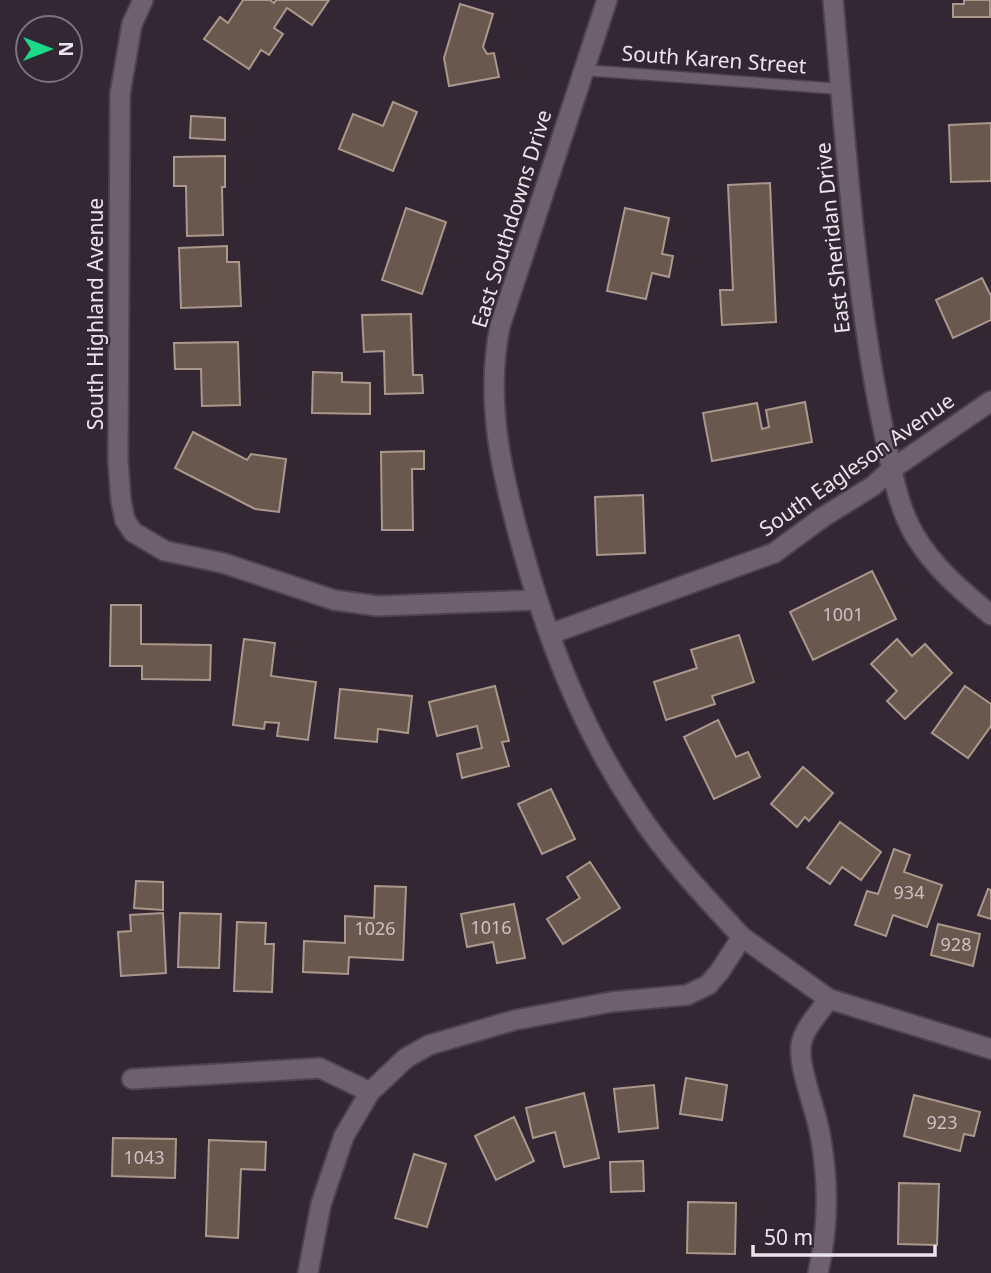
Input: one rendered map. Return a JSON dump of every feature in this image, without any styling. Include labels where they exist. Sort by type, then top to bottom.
[{"type":"street","name":"South Highland Avenue","points":[[143,0],[132,24],[120,94],[118,460],[125,520],[134,532],[165,551],[223,563],[334,600],[378,606],[537,600]]},
{"type":"street","name":"East Southdowns Drive","points":[[607,0],[519,263],[495,349],[494,416],[499,449],[511,507],[537,600],[579,710],[630,800],[667,853],[742,937],[829,999],[991,1049]]},
{"type":"street","name":"East Sheridan Drive","points":[[833,0],[857,261],[871,370],[902,508],[914,535],[936,564],[991,615]]},
{"type":"street","name":"South Eagleson Avenue","points":[[550,634],[774,552],[873,486],[892,469],[991,401]]},
{"type":"street","points":[[308,1273],[321,1204],[344,1136],[370,1092],[406,1058],[429,1045],[515,1020],[597,1004],[687,995],[708,985],[742,937]]},
{"type":"street","points":[[818,1273],[827,1227],[826,1176],[820,1132],[801,1045],[806,1031],[829,999]]},
{"type":"street","points":[[132,1079],[320,1068],[370,1092]]},
{"type":"lane","name":"South Karen Street","points":[[583,70],[841,89]]},
{"type":"building","points":[[243,0],[270,0],[274,3],[276,0],[329,0],[312,25],[287,8],[274,28],[283,34],[269,55],[261,50],[249,69],[204,39],[220,17],[228,23]]},
{"type":"building","points":[[964,0],[990,0],[990,17],[953,17],[953,4],[964,4]]},
{"type":"building","points":[[460,4],[493,14],[483,47],[487,54],[494,53],[499,77],[449,86],[444,58]]},
{"type":"building","points":[[393,102],[417,112],[393,171],[339,149],[353,114],[383,126]]},
{"type":"building","points":[[191,116],[225,118],[225,140],[190,138]]},
{"type":"building","points":[[991,123],[991,181],[951,182],[949,125]]},
{"type":"building","points":[[225,156],[225,187],[222,187],[223,235],[187,236],[186,186],[174,186],[174,157]]},
{"type":"building","points":[[770,183],[776,322],[722,325],[720,290],[733,290],[728,185]]},
{"type":"building","points":[[406,208],[446,222],[422,294],[382,280]]},
{"type":"building","points":[[625,208],[669,218],[662,254],[673,256],[669,277],[652,273],[646,299],[607,291]]},
{"type":"building","points":[[227,246],[227,262],[239,262],[241,306],[181,308],[179,248]]},
{"type":"building","points":[[982,278],[991,296],[991,320],[953,338],[936,300]]},
{"type":"building","points":[[411,314],[413,375],[422,375],[423,393],[385,394],[384,351],[364,352],[362,315]]},
{"type":"building","points":[[238,342],[240,405],[202,406],[201,369],[175,369],[174,343]]},
{"type":"building","points":[[313,372],[342,373],[342,382],[370,383],[370,414],[312,413]]},
{"type":"building","points":[[805,402],[812,442],[712,461],[703,413],[757,403],[762,429],[769,427],[766,410]]},
{"type":"building","points":[[193,432],[247,460],[251,454],[286,459],[279,512],[255,509],[175,468]]},
{"type":"building","points":[[424,451],[424,469],[412,469],[413,530],[382,530],[381,452]]},
{"type":"building","points":[[643,495],[645,553],[597,555],[595,497]]},
{"type":"building","points":[[872,571],[896,619],[813,660],[790,612]]},
{"type":"building","points":[[111,605],[141,605],[141,644],[211,645],[210,680],[142,679],[142,666],[110,666]]},
{"type":"building","points":[[739,635],[754,682],[712,696],[715,704],[666,720],[654,682],[697,668],[691,650]]},
{"type":"building","points":[[244,639],[275,643],[271,676],[316,682],[308,740],[277,736],[279,723],[265,722],[264,729],[233,725]]},
{"type":"building","points":[[897,639],[912,656],[925,644],[952,673],[905,719],[887,701],[897,691],[871,664]]},
{"type":"building","points":[[495,686],[509,741],[502,742],[509,766],[462,778],[457,754],[482,748],[477,726],[437,736],[429,702]]},
{"type":"building","points":[[965,686],[991,704],[991,726],[968,758],[932,733]]},
{"type":"building","points":[[340,689],[412,696],[408,733],[378,729],[377,742],[335,738]]},
{"type":"building","points":[[718,720],[736,757],[748,752],[760,777],[714,799],[684,737]]},
{"type":"building","points":[[803,767],[833,793],[809,821],[805,817],[797,827],[771,804]]},
{"type":"building","points":[[551,789],[575,839],[542,854],[518,804]]},
{"type":"building","points":[[840,822],[881,852],[861,880],[842,867],[830,884],[807,868]]},
{"type":"building","points":[[894,849],[910,855],[904,872],[942,885],[927,927],[893,915],[886,936],[855,925],[867,891],[878,894]]},
{"type":"building","points":[[590,862],[620,908],[563,944],[547,919],[580,898],[567,877]]},
{"type":"building","points":[[136,881],[163,882],[163,910],[134,908]]},
{"type":"building","points":[[375,886],[406,887],[403,960],[349,957],[348,974],[303,972],[304,941],[345,943],[345,916],[374,918]]},
{"type":"building","points":[[988,889],[991,890],[991,919],[978,915]]},
{"type":"building","points":[[514,904],[525,958],[497,963],[493,942],[467,947],[461,914]]},
{"type":"building","points":[[163,913],[166,973],[121,976],[118,932],[131,931],[130,915]]},
{"type":"building","points":[[180,913],[221,914],[219,968],[178,967]]},
{"type":"building","points":[[237,922],[266,923],[265,944],[274,944],[272,992],[234,991]]},
{"type":"building","points":[[938,924],[980,934],[973,966],[931,955]]},
{"type":"building","points":[[686,1078],[727,1085],[722,1120],[680,1114]]},
{"type":"building","points":[[654,1085],[658,1128],[619,1132],[614,1089]]},
{"type":"building","points":[[584,1093],[599,1158],[564,1167],[555,1132],[533,1138],[526,1108]]},
{"type":"building","points":[[914,1095],[980,1112],[974,1136],[964,1134],[960,1151],[904,1136]]},
{"type":"building","points":[[514,1117],[534,1161],[496,1180],[475,1136]]},
{"type":"building","points":[[113,1138],[176,1139],[175,1178],[112,1176]]},
{"type":"building","points":[[209,1140],[266,1142],[265,1170],[241,1169],[238,1238],[206,1236]]},
{"type":"building","points":[[414,1154],[446,1164],[427,1227],[395,1218]]},
{"type":"building","points":[[643,1161],[644,1191],[611,1192],[610,1162]]},
{"type":"building","points":[[899,1183],[939,1184],[937,1245],[898,1244]]},
{"type":"building","points":[[688,1202],[736,1203],[735,1254],[687,1253]]}]
